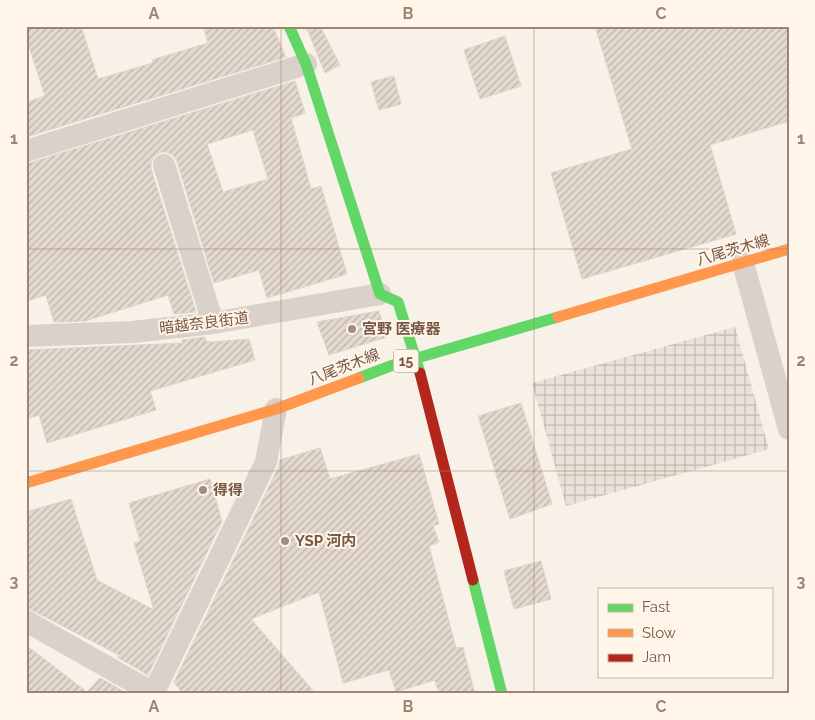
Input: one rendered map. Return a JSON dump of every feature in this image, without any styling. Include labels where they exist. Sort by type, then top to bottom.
[{"type":"main road","points":[[290,26],[306,64],[380,294],[398,302],[416,358],[502,694]]},
{"type":"main road","name":"八尾茨木線","points":[[26,483],[276,409],[393,364],[789,250]]},
{"type":"street","points":[[26,151],[306,64]]},
{"type":"street","points":[[164,165],[213,323]]},
{"type":"street","points":[[742,264],[789,430]]},
{"type":"street","name":"暗越奈良街道","points":[[26,336],[132,332],[213,323],[380,294]]},
{"type":"street","points":[[26,621],[154,693],[266,462],[276,409]]},
{"type":"shaded area","points":[[735,327],[769,449],[566,506],[532,383]]},
{"type":"building","points":[[26,26],[81,26],[98,79],[153,63],[152,60],[208,43],[203,26],[274,26],[286,57],[26,137],[26,102],[45,96],[26,37]]},
{"type":"building","points":[[306,26],[320,26],[340,65],[325,73]]},
{"type":"building","points":[[595,26],[789,26],[789,121],[710,145],[736,234],[582,279],[551,173],[632,149]]},
{"type":"building","points":[[505,36],[521,86],[480,99],[464,50]]},
{"type":"building","points":[[394,76],[401,104],[379,110],[371,82]]},
{"type":"building","points":[[295,81],[305,113],[291,118],[311,189],[321,186],[347,274],[267,298],[259,270],[214,283],[177,161],[173,155],[161,152],[154,156],[151,169],[196,312],[174,314],[168,295],[85,321],[54,322],[46,295],[26,301],[26,164]],"holes":[[[253,130],[268,179],[223,192],[207,144]]]},
{"type":"building","name":"宮野 医療器","points":[[379,311],[387,337],[329,355],[317,322]]},
{"type":"building","points":[[205,337],[206,341],[211,342],[249,339],[255,360],[150,391],[156,410],[47,443],[39,415],[26,419],[26,350],[183,343],[182,340]]},
{"type":"building","points":[[521,403],[552,504],[510,519],[478,416]]},
{"type":"building","points":[[320,448],[330,479],[419,454],[439,524],[433,526],[439,542],[429,546],[456,648],[463,647],[475,694],[439,694],[435,680],[396,692],[389,670],[343,683],[319,592],[251,619],[316,694],[183,694],[174,682],[278,468],[280,460]]},
{"type":"building","points":[[210,479],[222,521],[148,675],[117,657],[119,655],[26,607],[26,512],[71,499],[97,580],[154,610],[134,543],[140,541],[129,503]]},
{"type":"building","points":[[541,561],[551,599],[514,609],[504,571]]},
{"type":"building","points":[[26,645],[87,692],[100,678],[128,694],[26,694]]},
{"type":"traffic: fast","points":[[289,26],[306,64],[380,294],[398,302],[420,373]]},
{"type":"traffic: fast","points":[[359,378],[393,365],[558,317]]},
{"type":"traffic: fast","points":[[473,580],[502,694]]},
{"type":"traffic: slow","points":[[558,317],[789,249]]},
{"type":"traffic: slow","points":[[26,483],[276,409],[359,378]]},
{"type":"traffic: jam","points":[[420,373],[473,580]]},
{"type":"place","name":"宮野 医療器","points":[[352,329]]},
{"type":"place","name":"得得","points":[[203,490]]},
{"type":"place","name":"YSP 河内","points":[[285,541]]}]
